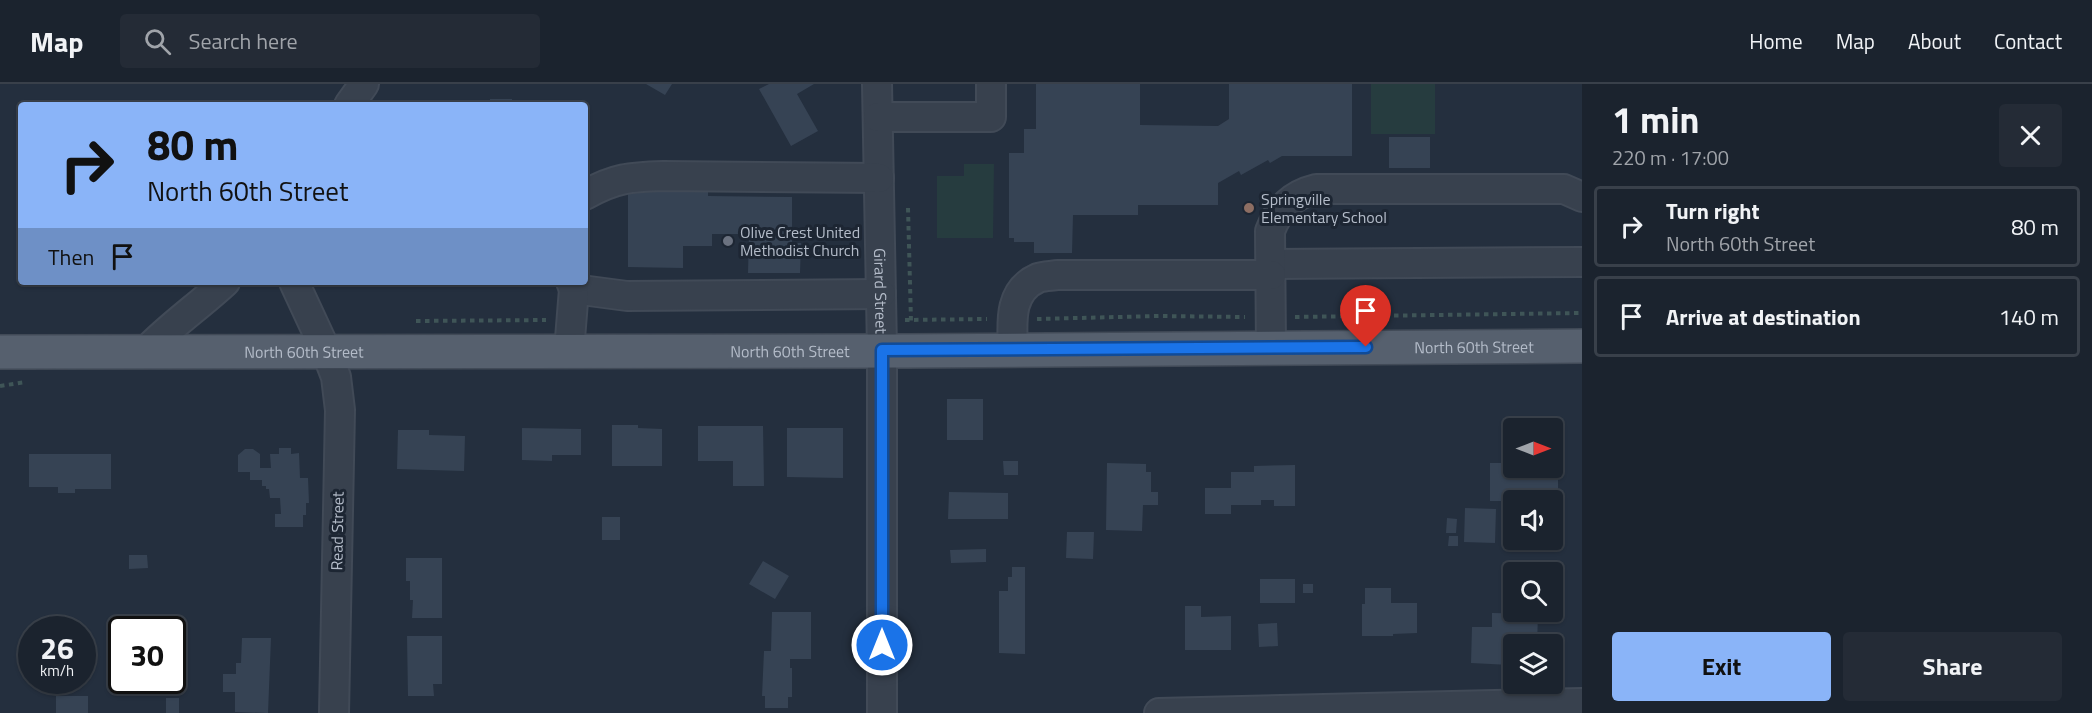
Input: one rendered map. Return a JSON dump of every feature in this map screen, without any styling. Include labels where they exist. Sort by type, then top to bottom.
[{"type":"main road","name":"North 60th Street","points":[[0,352],[882,350],[1013,335],[1271,332],[1582,346]]},
{"type":"street","points":[[352,102],[364,84]]},
{"type":"street","name":"Girard Street","points":[[877,84],[882,350],[882,713]]},
{"type":"street","points":[[878,117],[992,117],[992,84]]},
{"type":"street","points":[[588,193],[604,183],[628,177],[879,178]]},
{"type":"street","points":[[1271,332],[1270,231],[1277,214],[1288,202],[1303,192],[1316,189],[1564,189],[1582,197]]},
{"type":"street","points":[[1013,335],[1013,308],[1016,299],[1038,278],[1057,274],[1582,262]]},
{"type":"street","points":[[146,351],[166,330],[207,300],[222,285]]},
{"type":"street","name":"Read Street","points":[[295,285],[336,377],[340,410],[334,713]]},
{"type":"street","points":[[570,351],[572,286],[627,296],[881,294]]},
{"type":"street","points":[[1159,713],[1582,703]]},
{"type":"path","points":[[911,320],[1013,335],[1159,316],[1271,332],[1582,314]]},
{"type":"green space","points":[[1371,84],[1435,84],[1435,134],[1371,134]]},
{"type":"green space","points":[[964,164],[994,164],[993,238],[937,238],[937,176],[964,176]]},
{"type":"building","points":[[646,84],[672,84],[665,95]]},
{"type":"building","points":[[769,84],[814,84],[797,94],[818,131],[791,146],[759,89]]},
{"type":"building","name":"Springville Elementary School","points":[[1036,84],[1140,84],[1140,125],[1218,126],[1229,119],[1229,84],[1352,84],[1352,156],[1282,156],[1270,163],[1268,160],[1241,175],[1239,171],[1218,183],[1218,205],[1138,205],[1138,215],[1073,215],[1072,253],[1034,253],[1034,242],[1014,242],[1014,238],[1009,238],[1009,153],[1024,153],[1024,129],[1036,129]]},
{"type":"building","points":[[490,99],[512,99],[512,102],[490,102]]},
{"type":"building","points":[[1389,137],[1430,137],[1430,168],[1389,168]]},
{"type":"building","points":[[628,186],[708,186],[708,196],[792,197],[792,243],[801,243],[800,273],[748,273],[749,234],[712,234],[712,246],[683,246],[683,268],[628,267]]},
{"type":"building","points":[[947,399],[983,399],[983,440],[947,440]]},
{"type":"building","points":[[612,425],[638,425],[638,428],[662,429],[662,466],[612,466]]},
{"type":"building","points":[[698,426],[763,426],[764,486],[733,486],[733,461],[698,461]]},
{"type":"building","points":[[522,428],[581,429],[581,455],[552,455],[552,461],[522,460]]},
{"type":"building","points":[[787,428],[843,428],[843,478],[787,477]]},
{"type":"building","points":[[398,430],[429,430],[429,435],[465,436],[464,471],[397,469]]},
{"type":"building","points":[[279,448],[291,448],[291,454],[299,453],[300,478],[308,478],[309,503],[306,503],[306,515],[303,515],[303,527],[275,527],[275,514],[281,514],[280,498],[270,498],[269,489],[262,486],[262,480],[250,480],[250,472],[238,472],[238,455],[245,449],[253,449],[260,454],[260,468],[271,468],[270,454],[279,454]]},
{"type":"building","points":[[29,454],[111,454],[111,489],[75,489],[75,493],[58,493],[58,487],[29,487]]},
{"type":"building","points":[[1003,461],[1018,461],[1018,475],[1004,475]]},
{"type":"building","points":[[1107,463],[1146,464],[1146,472],[1151,472],[1151,492],[1158,492],[1158,505],[1143,505],[1142,531],[1106,530]]},
{"type":"building","points":[[1490,463],[1503,463],[1503,478],[1558,478],[1558,490],[1503,490],[1503,501],[1490,501]]},
{"type":"building","points":[[1295,465],[1295,506],[1274,506],[1274,500],[1261,500],[1261,505],[1231,505],[1231,514],[1205,514],[1205,488],[1231,488],[1231,472],[1254,472],[1254,466]]},
{"type":"building","points":[[949,492],[1008,493],[1008,519],[948,519]]},
{"type":"building","points":[[1465,508],[1496,509],[1495,543],[1464,542]]},
{"type":"building","points":[[602,517],[620,517],[620,540],[602,540]]},
{"type":"building","points":[[1447,518],[1457,519],[1456,533],[1446,533]]},
{"type":"building","points":[[1067,532],[1094,532],[1093,559],[1066,558]]},
{"type":"building","points":[[1449,536],[1458,536],[1458,546],[1448,546]]},
{"type":"building","points":[[986,549],[986,562],[951,563],[950,550]]},
{"type":"building","points":[[129,555],[147,555],[148,568],[129,569]]},
{"type":"building","points":[[406,558],[442,558],[442,618],[412,618],[413,600],[410,600],[410,581],[406,581]]},
{"type":"building","points":[[763,561],[789,576],[775,599],[749,584]]},
{"type":"building","points":[[1012,567],[1025,567],[1025,654],[999,653],[999,591],[1008,591],[1008,577],[1012,577]]},
{"type":"building","points":[[1260,579],[1295,579],[1295,603],[1260,603]]},
{"type":"building","points":[[1303,584],[1313,584],[1313,593],[1303,593]]},
{"type":"building","points":[[1365,588],[1391,588],[1391,603],[1417,603],[1417,633],[1362,636],[1362,604],[1365,604]]},
{"type":"building","points":[[1185,606],[1201,606],[1201,617],[1231,616],[1231,650],[1185,650]]},
{"type":"building","points":[[772,612],[811,612],[811,659],[790,659],[792,697],[788,697],[788,708],[765,708],[765,696],[762,696],[764,651],[771,651]]},
{"type":"building","points":[[1492,613],[1503,613],[1503,622],[1538,622],[1537,634],[1503,634],[1503,665],[1471,663],[1472,627],[1492,627]]},
{"type":"building","points":[[1277,623],[1278,646],[1259,647],[1258,624]]},
{"type":"building","points":[[407,636],[442,636],[442,684],[433,684],[434,696],[408,696]]},
{"type":"building","points":[[242,638],[271,638],[268,713],[235,712],[235,692],[223,692],[223,674],[236,674],[236,663],[241,663]]},
{"type":"building","points":[[56,696],[88,696],[88,713],[56,713]]},
{"type":"building","points":[[166,698],[179,698],[179,713],[166,713]]},
{"type":"place","name":"Springville Elementary School","points":[[1249,208]]},
{"type":"place","name":"Olive Crest United Methodist Church","points":[[728,241]]},
{"type":"route","points":[[882,645],[882,350],[1366,347]]}]
